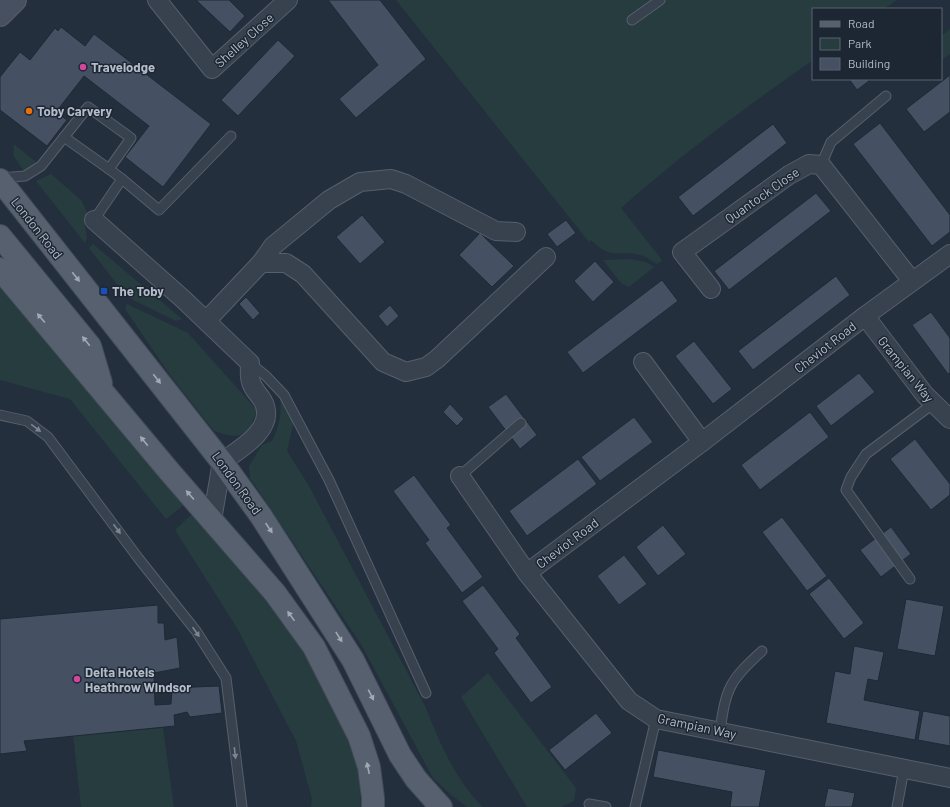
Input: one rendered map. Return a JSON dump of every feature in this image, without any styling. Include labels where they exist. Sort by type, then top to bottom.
[{"type":"main road","name":"London Road","points":[[0,179],[222,462],[299,573],[353,660],[400,755],[416,779],[441,807]]},
{"type":"main road","points":[[0,236],[90,346],[103,390]]},
{"type":"main road","points":[[0,269],[103,390],[169,471],[275,593],[314,647],[359,736],[369,767],[373,807]]},
{"type":"street","name":"Shelley Close","points":[[157,0],[212,69],[288,0]]},
{"type":"street","name":"Quantock Close","points":[[711,289],[682,252],[789,175],[809,164],[821,165]]},
{"type":"street","points":[[821,165],[912,281]]},
{"type":"street","points":[[207,320],[262,263],[273,246],[328,200],[360,182],[391,179],[406,184],[496,231],[516,232]]},
{"type":"street","points":[[94,220],[207,320],[250,363],[251,382],[265,406],[266,417],[261,428],[252,439],[222,462],[212,520]]},
{"type":"street","name":"Cheviot Road","points":[[527,573],[702,442],[865,316],[950,254]]},
{"type":"street","points":[[262,263],[286,263],[303,274],[383,362],[406,372],[426,367],[437,359],[546,257]]},
{"type":"street","name":"Grampian Way","points":[[865,316],[925,395],[950,419]]},
{"type":"street","points":[[643,362],[702,442]]},
{"type":"street","name":"Grampian Way","points":[[460,476],[527,573],[629,701],[656,719],[950,778]]},
{"type":"lane","points":[[632,20],[660,0]]},
{"type":"lane","points":[[821,165],[831,142],[886,96]]},
{"type":"lane","points":[[0,179],[25,176],[41,166],[88,107],[131,138],[109,169]]},
{"type":"lane","points":[[64,137],[109,169],[159,210],[231,136]]},
{"type":"lane","points":[[94,220],[122,179]]},
{"type":"lane","points":[[250,363],[266,376],[284,395],[332,486],[426,692]]},
{"type":"lane","points":[[910,579],[846,490],[851,477],[866,454],[934,403]]},
{"type":"lane","points":[[0,415],[27,421],[48,437],[139,559],[196,631],[226,678],[242,807]]},
{"type":"lane","points":[[460,476],[521,423]]},
{"type":"lane","points":[[720,732],[724,704],[730,684],[740,670],[762,651]]},
{"type":"lane","points":[[635,807],[656,719]]},
{"type":"lane","points":[[897,807],[904,769]]},
{"type":"lane","points":[[589,804],[606,807]]},
{"type":"green space","points":[[396,0],[897,0],[885,8],[812,8],[812,61],[715,131],[621,208],[662,261],[657,264],[645,257],[635,254],[610,253],[598,247],[591,240],[589,242]]},
{"type":"green space","points":[[950,29],[950,54],[942,60],[942,35]]},
{"type":"green space","points":[[14,144],[37,163],[27,170],[23,170],[13,155]]},
{"type":"green space","points":[[51,174],[81,200],[87,212],[85,226],[87,237],[85,243],[36,181]]},
{"type":"green space","points":[[93,244],[182,319],[176,321],[133,300],[116,283],[89,248]]},
{"type":"green space","points":[[629,259],[646,262],[654,267],[629,287],[621,283],[603,260]]},
{"type":"green space","points":[[0,287],[185,504],[166,519],[70,399],[0,380]]},
{"type":"green space","points":[[127,304],[188,333],[257,410],[250,429],[238,436],[227,435],[214,431],[170,375],[125,309]]},
{"type":"green space","points":[[283,397],[294,421],[287,451],[309,486],[426,708],[449,760],[473,797],[483,807],[467,807],[451,795],[433,778],[362,646],[250,478],[249,466],[262,445],[272,441],[278,426],[281,405],[280,399]]},
{"type":"green space","points":[[193,513],[277,609],[325,687],[358,764],[361,807],[311,807],[312,799],[296,741],[237,628],[175,530]]},
{"type":"green space","points":[[488,673],[576,788],[574,801],[561,807],[527,807],[461,697]]},
{"type":"green space","points":[[163,728],[174,807],[81,807],[73,735]]},
{"type":"building","points":[[196,0],[229,0],[245,16],[230,32]]},
{"type":"building","points":[[328,0],[380,0],[426,59],[356,118],[339,99],[378,65]]},
{"type":"building","points":[[61,27],[85,46],[94,34],[211,124],[163,187],[125,157],[149,126],[84,76],[56,112],[67,120],[47,146],[0,110],[0,77],[20,52],[30,60],[55,28],[58,31]]},
{"type":"building","points":[[278,40],[295,56],[238,116],[221,100]]},
{"type":"building","points":[[950,75],[950,112],[924,132],[906,109]]},
{"type":"building","points":[[850,80],[869,81],[857,90]]},
{"type":"building","points":[[880,123],[950,215],[950,232],[932,246],[853,144]]},
{"type":"building","points":[[773,124],[787,143],[693,216],[678,197]]},
{"type":"building","points":[[816,193],[831,211],[729,290],[714,271]]},
{"type":"building","points":[[362,215],[385,242],[360,264],[336,237]]},
{"type":"building","points":[[566,220],[576,233],[557,247],[547,234]]},
{"type":"building","points":[[480,233],[514,266],[492,287],[459,255]]},
{"type":"building","points":[[595,261],[614,282],[593,302],[574,281]]},
{"type":"building","points":[[836,276],[850,295],[753,370],[738,351]]},
{"type":"building","points":[[662,280],[678,301],[583,373],[567,352]]},
{"type":"building","points":[[246,297],[260,313],[253,320],[239,304]]},
{"type":"building","points":[[390,305],[399,316],[387,327],[378,316]]},
{"type":"building","points":[[931,312],[950,338],[950,373],[948,374],[912,325]]},
{"type":"building","points":[[694,341],[732,389],[713,404],[675,356]]},
{"type":"building","points":[[859,373],[875,392],[831,426],[816,406]]},
{"type":"building","points":[[506,394],[537,435],[520,449],[488,407]]},
{"type":"building","points":[[450,404],[464,419],[457,426],[443,412]]},
{"type":"building","points":[[810,412],[829,437],[760,490],[741,465]]},
{"type":"building","points":[[634,417],[653,442],[600,481],[581,457]]},
{"type":"building","points":[[915,439],[950,484],[950,495],[931,510],[890,459]]},
{"type":"building","points":[[578,459],[597,484],[527,536],[509,511]]},
{"type":"building","points":[[414,475],[451,525],[447,528],[483,577],[462,593],[425,543],[429,540],[393,491]]},
{"type":"building","points":[[782,517],[827,576],[807,591],[762,532]]},
{"type":"building","points":[[663,525],[686,554],[658,576],[636,547]]},
{"type":"building","points":[[891,527],[911,554],[881,577],[860,550]]},
{"type":"building","points":[[624,555],[647,584],[619,605],[597,576]]},
{"type":"building","points":[[829,578],[864,623],[844,639],[809,594]]},
{"type":"building","points":[[483,585],[520,634],[516,638],[552,687],[531,703],[494,653],[498,649],[462,601]]},
{"type":"building","points":[[906,599],[944,606],[935,656],[897,649]]},
{"type":"building","name":"Delta Hotels Heathrow Windsor","points":[[158,605],[158,623],[164,623],[165,640],[177,637],[180,668],[154,673],[155,705],[171,704],[172,688],[219,686],[222,713],[190,717],[187,712],[174,715],[175,726],[24,741],[27,751],[0,754],[0,619]]},
{"type":"building","points":[[854,646],[884,652],[878,681],[868,679],[864,700],[920,711],[915,740],[826,723],[835,671],[850,674]]},
{"type":"building","points":[[923,711],[950,716],[950,746],[918,740]]},
{"type":"building","points":[[596,713],[612,733],[565,770],[549,750]]},
{"type":"building","points":[[658,750],[766,770],[759,807],[730,807],[732,792],[653,777]]},
{"type":"building","points":[[828,788],[855,793],[852,807],[824,807]]},
{"type":"place","name":"Travelodge","points":[[83,67]]},
{"type":"place","name":"Toby Carvery","points":[[29,111]]},
{"type":"place","name":"The Toby","points":[[104,291]]},
{"type":"place","name":"Delta Hotels Heathrow Windsor","points":[[77,679]]}]
